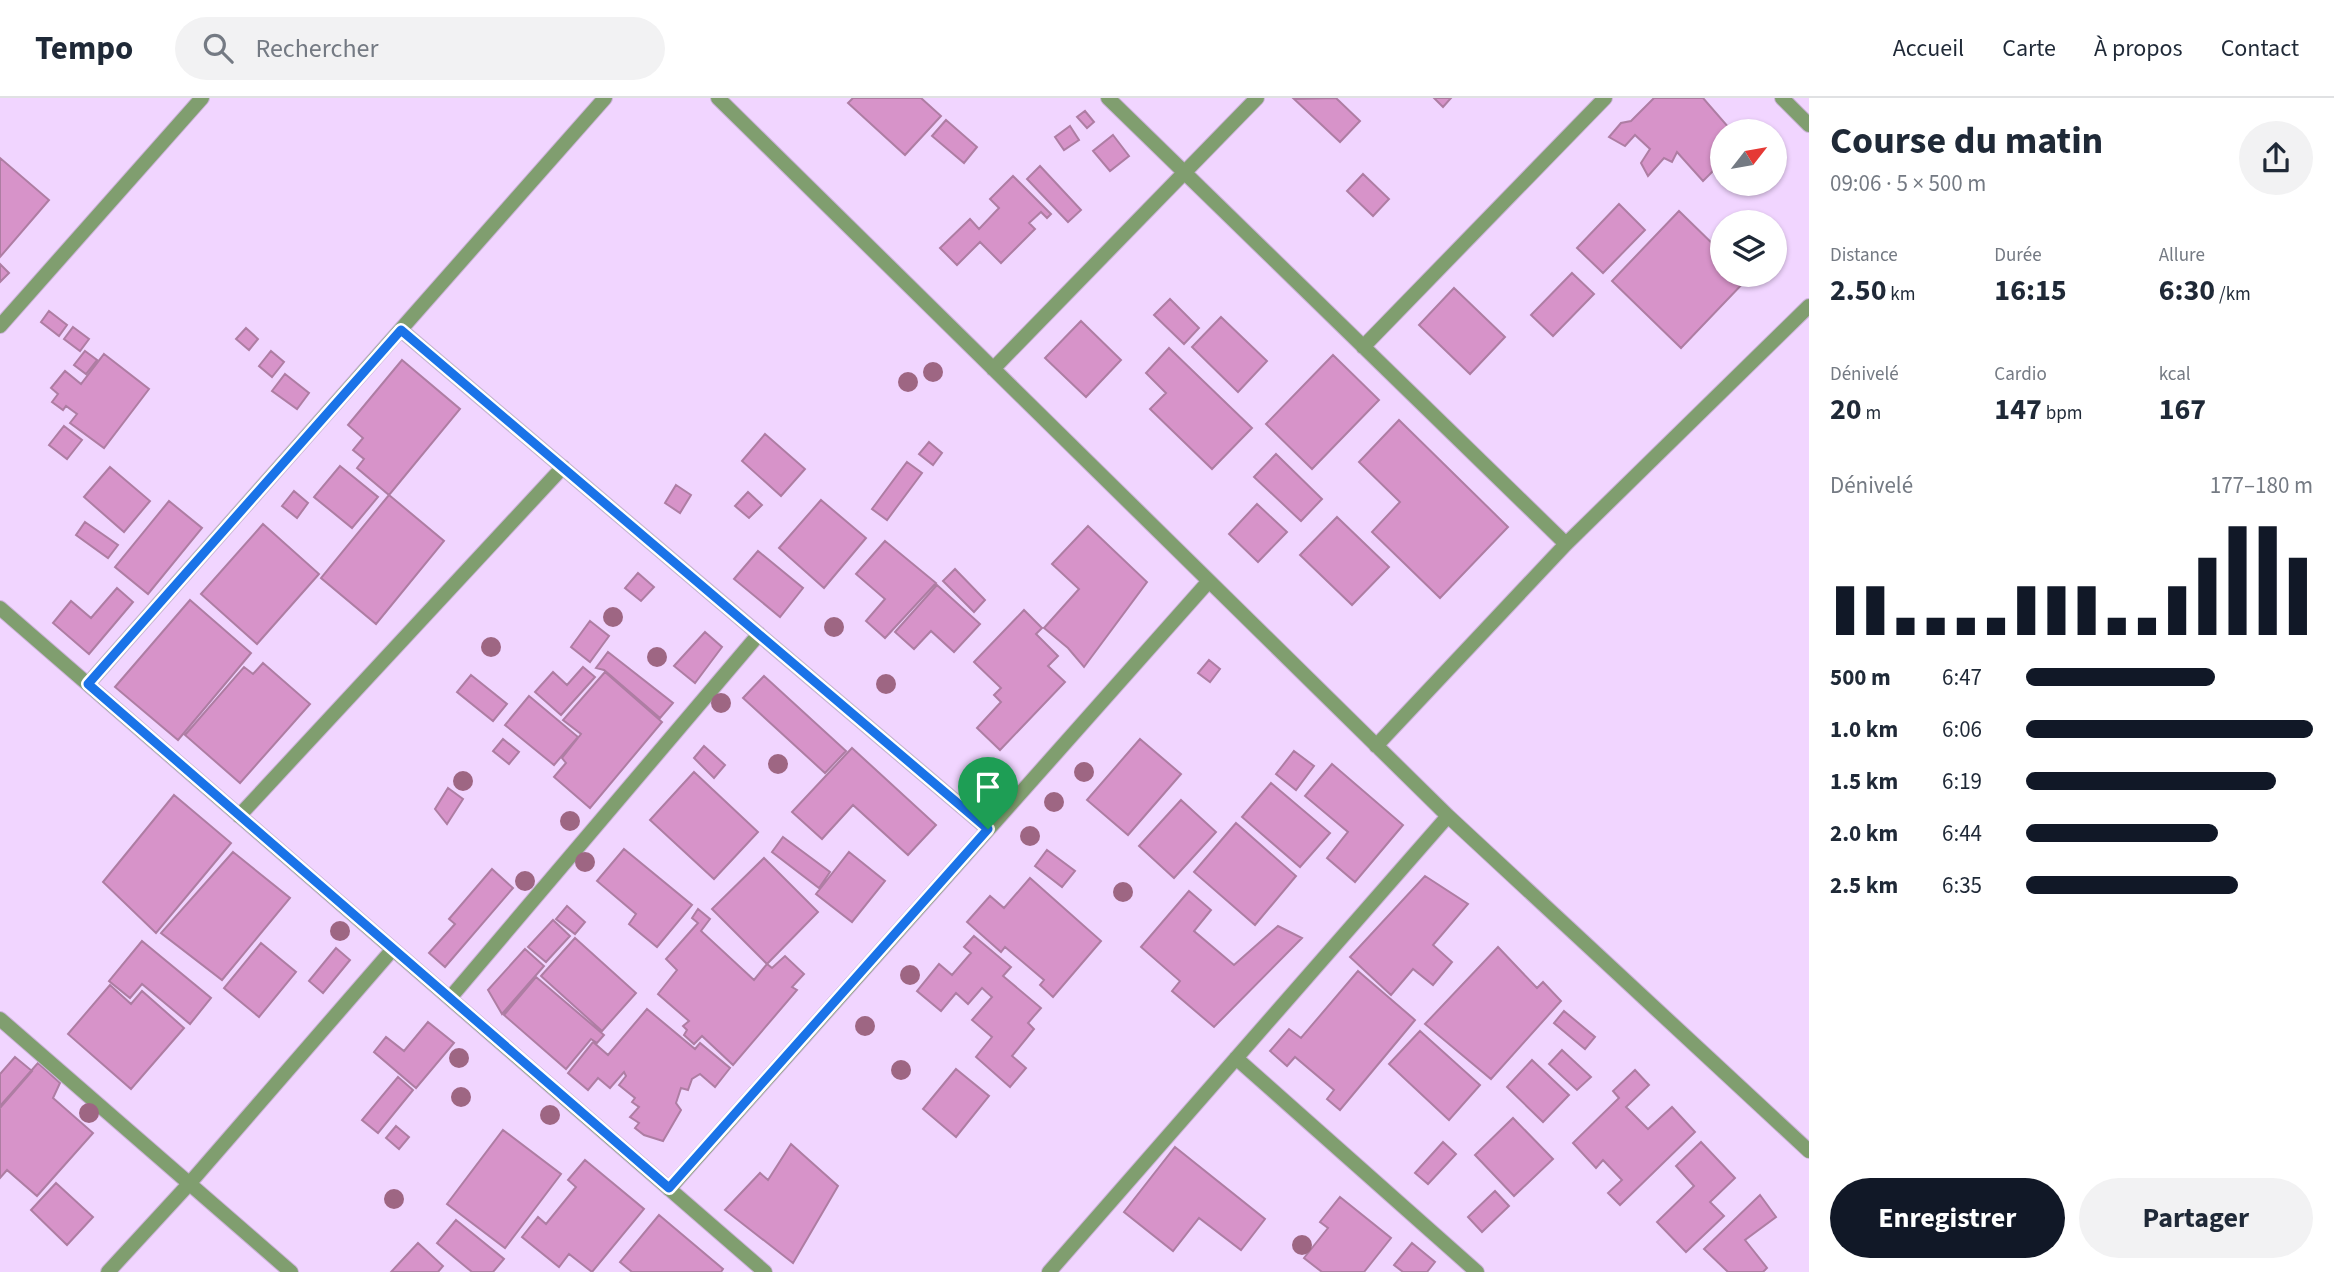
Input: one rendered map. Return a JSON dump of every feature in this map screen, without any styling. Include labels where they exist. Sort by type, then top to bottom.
[{"type":"street","points":[[0,326],[202,98]]},
{"type":"street","points":[[88,684],[605,98]]},
{"type":"street","points":[[718,98],[1448,816],[1809,1151]]},
{"type":"street","points":[[1108,98],[1566,544]]},
{"type":"street","points":[[993,369],[1257,98]]},
{"type":"street","points":[[1363,347],[1605,98]]},
{"type":"street","points":[[1782,98],[1809,125]]},
{"type":"street","points":[[1376,746],[1566,544],[1809,306]]},
{"type":"street","points":[[401,330],[988,829]]},
{"type":"street","points":[[239,816],[563,467]]},
{"type":"street","points":[[669,1188],[1209,581]]},
{"type":"street","points":[[0,608],[765,1272]]},
{"type":"street","points":[[450,998],[759,634]]},
{"type":"street","points":[[1049,1272],[1448,816]]},
{"type":"street","points":[[108,1272],[189,1184],[393,949]]},
{"type":"street","points":[[0,1019],[291,1272]]},
{"type":"street","points":[[1236,1058],[1472,1270]]},
{"type":"building","points":[[853,98],[921,98],[941,116],[905,155],[848,103]]},
{"type":"building","points":[[1336,98],[1360,121],[1340,142],[1294,99]]},
{"type":"building","points":[[1434,98],[1451,98],[1443,107]]},
{"type":"building","points":[[1654,98],[1703,98],[1721,119],[1710,119],[1710,174],[1703,181],[1677,152],[1672,162],[1664,158],[1648,176],[1641,163],[1650,149],[1635,135],[1625,146],[1609,137],[1621,123],[1631,121]]},
{"type":"building","points":[[1085,111],[1094,122],[1087,128],[1077,117]]},
{"type":"building","points":[[946,120],[977,147],[964,163],[932,136]]},
{"type":"building","points":[[1070,126],[1079,140],[1064,150],[1055,137]]},
{"type":"building","points":[[1113,135],[1129,156],[1110,171],[1093,151]]},
{"type":"building","points":[[0,158],[49,200],[0,257]]},
{"type":"building","points":[[1040,166],[1081,210],[1068,222],[1027,179]]},
{"type":"building","points":[[1363,174],[1389,199],[1373,216],[1347,191]]},
{"type":"building","points":[[1013,176],[1051,214],[1047,218],[1041,212],[1029,223],[1035,229],[1001,263],[980,242],[957,265],[940,248],[970,219],[979,229],[999,208],[990,199]]},
{"type":"building","points":[[1619,204],[1645,230],[1603,273],[1577,248]]},
{"type":"building","points":[[1679,211],[1710,241],[1710,287],[1739,287],[1681,348],[1612,281]]},
{"type":"building","points":[[0,264],[9,273],[0,282]]},
{"type":"building","points":[[1572,273],[1594,294],[1553,336],[1531,315]]},
{"type":"building","points":[[1454,288],[1505,337],[1470,374],[1419,325]]},
{"type":"building","points":[[1170,299],[1199,328],[1184,344],[1154,315]]},
{"type":"building","points":[[49,311],[67,325],[59,336],[41,322]]},
{"type":"building","points":[[1221,317],[1267,361],[1238,392],[1192,347]]},
{"type":"building","points":[[1081,321],[1121,360],[1086,397],[1045,358]]},
{"type":"building","points":[[73,327],[89,339],[80,351],[64,339]]},
{"type":"building","points":[[246,328],[258,339],[249,350],[236,339]]},
{"type":"building","points":[[1169,348],[1252,428],[1212,469],[1150,409],[1166,393],[1146,373]]},
{"type":"building","points":[[85,351],[97,360],[86,374],[74,365]]},
{"type":"building","points":[[271,351],[284,362],[272,377],[259,366]]},
{"type":"building","points":[[104,354],[149,389],[104,448],[70,423],[77,414],[66,406],[63,410],[52,402],[58,394],[51,388],[65,371],[81,384]]},
{"type":"building","points":[[1333,355],[1379,400],[1312,469],[1266,424]]},
{"type":"building","points":[[402,360],[460,409],[389,495],[357,468],[364,459],[353,450],[363,438],[348,425]]},
{"type":"building","points":[[285,374],[309,393],[297,409],[272,391]]},
{"type":"building","points":[[1399,420],[1508,527],[1440,598],[1372,532],[1400,502],[1359,462]]},
{"type":"building","points":[[64,426],[82,440],[67,459],[49,445]]},
{"type":"building","points":[[765,434],[805,469],[781,496],[742,461]]},
{"type":"building","points":[[929,442],[942,453],[933,465],[919,454]]},
{"type":"building","points":[[1276,454],[1322,499],[1301,521],[1254,477]]},
{"type":"building","points":[[907,462],[922,473],[887,520],[872,509]]},
{"type":"building","points":[[340,466],[378,497],[352,528],[314,497]]},
{"type":"building","points":[[110,467],[150,501],[124,532],[84,497]]},
{"type":"building","points":[[676,485],[691,495],[680,513],[665,503]]},
{"type":"building","points":[[294,491],[308,503],[297,518],[282,506]]},
{"type":"building","points":[[748,492],[762,505],[749,518],[735,506]]},
{"type":"building","points":[[389,495],[444,541],[376,624],[321,578]]},
{"type":"building","points":[[821,500],[866,538],[824,588],[779,548]]},
{"type":"building","points":[[169,501],[202,528],[148,594],[115,567]]},
{"type":"building","points":[[1257,504],[1287,532],[1258,562],[1229,534]]},
{"type":"building","points":[[1337,517],[1389,567],[1352,605],[1300,555]]},
{"type":"building","points":[[85,522],[118,545],[108,558],[76,535]]},
{"type":"building","points":[[263,524],[319,574],[257,644],[201,594]]},
{"type":"building","points":[[1088,526],[1147,582],[1084,667],[1068,648],[1044,628],[1079,589],[1052,564]]},
{"type":"building","points":[[885,541],[936,583],[885,638],[866,621],[885,599],[856,574]]},
{"type":"building","points":[[758,551],[803,588],[780,617],[734,579]]},
{"type":"building","points":[[955,569],[985,600],[974,612],[943,581]]},
{"type":"building","points":[[638,573],[654,587],[641,601],[625,588]]},
{"type":"building","points":[[937,585],[980,624],[954,652],[931,631],[914,649],[895,632]]},
{"type":"building","points":[[117,588],[133,602],[89,654],[53,623],[71,601],[91,618]]},
{"type":"building","points":[[190,600],[251,653],[178,740],[115,687]]},
{"type":"building","points":[[1024,610],[1042,628],[1036,634],[1058,656],[1048,666],[1065,682],[1000,750],[977,728],[1001,702],[994,695],[1001,688],[974,662]]},
{"type":"building","points":[[590,621],[609,636],[590,662],[571,647]]},
{"type":"building","points":[[705,632],[722,647],[695,683],[674,666]]},
{"type":"building","points":[[608,652],[673,703],[660,718],[604,670],[596,668]]},
{"type":"building","points":[[1209,660],[1220,669],[1210,682],[1198,673]]},
{"type":"building","points":[[263,663],[310,704],[240,783],[185,735],[244,667],[253,674]]},
{"type":"building","points":[[583,667],[595,677],[561,715],[535,692],[553,672],[567,685]]},
{"type":"building","points":[[605,672],[662,722],[590,808],[554,777],[566,763],[562,758],[581,734],[563,720]]},
{"type":"building","points":[[471,675],[507,704],[493,721],[457,692]]},
{"type":"building","points":[[764,676],[846,751],[825,773],[743,698]]},
{"type":"building","points":[[529,696],[578,737],[554,765],[505,725]]},
{"type":"building","points":[[503,739],[519,752],[509,764],[493,751]]},
{"type":"building","points":[[1140,739],[1181,774],[1128,835],[1087,800]]},
{"type":"building","points":[[704,746],[725,765],[714,778],[694,758]]},
{"type":"building","points":[[852,748],[936,825],[908,855],[853,805],[822,839],[792,812]]},
{"type":"building","points":[[1294,751],[1314,766],[1296,790],[1276,774]]},
{"type":"building","points":[[1332,764],[1403,825],[1355,882],[1327,858],[1348,832],[1305,796]]},
{"type":"building","points":[[694,772],[758,832],[714,879],[650,820]]},
{"type":"building","points":[[1271,783],[1330,833],[1300,867],[1242,817]]},
{"type":"building","points":[[448,788],[463,799],[447,824],[435,809]]},
{"type":"building","points":[[174,795],[231,843],[156,933],[103,882]]},
{"type":"building","points":[[1181,800],[1216,832],[1174,878],[1139,846]]},
{"type":"building","points":[[1236,823],[1296,876],[1255,925],[1194,872]]},
{"type":"building","points":[[783,837],[830,872],[819,888],[772,852]]},
{"type":"building","points":[[624,849],[692,905],[657,947],[629,924],[636,914],[597,881]]},
{"type":"building","points":[[1047,850],[1075,871],[1062,887],[1035,866]]},
{"type":"building","points":[[233,852],[290,898],[222,980],[161,933]]},
{"type":"building","points":[[849,852],[885,881],[852,922],[816,894]]},
{"type":"building","points":[[764,858],[818,912],[767,964],[712,909]]},
{"type":"building","points":[[492,869],[513,888],[445,967],[429,953],[455,924],[449,919]]},
{"type":"building","points":[[1425,876],[1468,904],[1433,945],[1452,962],[1433,985],[1413,969],[1391,995],[1350,957]]},
{"type":"building","points":[[1030,878],[1101,941],[1053,997],[1040,985],[1044,980],[1005,947],[1001,952],[967,922],[990,896],[1004,908]]},
{"type":"building","points":[[1189,891],[1211,910],[1194,931],[1234,965],[1278,926],[1302,938],[1214,1027],[1172,991],[1180,981],[1141,947]]},
{"type":"building","points":[[567,906],[585,922],[575,934],[556,919]]},
{"type":"building","points":[[698,909],[710,919],[701,931],[754,980],[767,964],[772,968],[785,956],[804,974],[792,987],[797,990],[733,1065],[702,1036],[694,1044],[684,1035],[687,1030],[683,1026],[689,1021],[658,994],[677,970],[666,959],[698,923],[692,918]]},
{"type":"building","points":[[553,920],[570,936],[546,962],[528,947]]},
{"type":"building","points":[[974,936],[1011,967],[1003,976],[1041,1008],[1028,1023],[1034,1029],[1012,1056],[1026,1068],[1010,1087],[976,1057],[992,1037],[972,1020],[992,997],[982,988],[968,1004],[956,993],[941,1011],[917,991],[939,964],[952,975],[971,953],[964,947]]},
{"type":"building","points":[[575,938],[636,993],[602,1031],[541,976]]},
{"type":"building","points":[[142,941],[211,998],[190,1024],[142,984],[130,998],[109,981]]},
{"type":"building","points":[[261,943],[296,972],[259,1017],[224,988]]},
{"type":"building","points":[[1498,947],[1537,988],[1543,982],[1561,1001],[1491,1079],[1425,1024]]},
{"type":"building","points":[[336,948],[350,960],[323,993],[309,981]]},
{"type":"building","points":[[525,949],[544,966],[502,1014],[488,990]]},
{"type":"building","points":[[1358,971],[1415,1020],[1340,1110],[1327,1099],[1334,1090],[1295,1057],[1287,1066],[1270,1051],[1289,1029],[1301,1038]]},
{"type":"building","points":[[536,977],[604,1035],[597,1043],[591,1039],[566,1069],[504,1015]]},
{"type":"building","points":[[110,985],[131,1004],[142,991],[184,1028],[131,1089],[68,1034]]},
{"type":"building","points":[[647,1009],[695,1049],[700,1043],[730,1068],[715,1087],[700,1074],[692,1079],[688,1090],[681,1088],[676,1103],[681,1110],[663,1141],[644,1135],[635,1128],[639,1123],[630,1117],[639,1107],[632,1102],[635,1098],[619,1085],[626,1076],[624,1072],[610,1088],[598,1078],[588,1090],[568,1073],[593,1042],[608,1055]]},
{"type":"building","points":[[1564,1011],[1595,1037],[1585,1049],[1554,1023]]},
{"type":"building","points":[[428,1022],[454,1043],[416,1088],[374,1052],[386,1037],[404,1051]]},
{"type":"building","points":[[1420,1031],[1480,1085],[1449,1120],[1389,1064]]},
{"type":"building","points":[[1562,1050],[1591,1077],[1577,1090],[1549,1064]]},
{"type":"building","points":[[15,1057],[32,1071],[0,1108],[0,1074]]},
{"type":"building","points":[[1532,1060],[1569,1095],[1543,1122],[1507,1087]]},
{"type":"building","points":[[38,1063],[60,1083],[53,1098],[93,1133],[37,1196],[7,1170],[0,1178],[0,1106]]},
{"type":"building","points":[[956,1069],[989,1096],[956,1137],[923,1109]]},
{"type":"building","points":[[1635,1070],[1649,1085],[1626,1107],[1648,1129],[1672,1107],[1695,1132],[1620,1205],[1608,1193],[1622,1180],[1603,1160],[1596,1168],[1573,1143],[1619,1098],[1613,1091]]},
{"type":"building","points":[[398,1077],[413,1090],[378,1133],[362,1120]]},
{"type":"building","points":[[1513,1118],[1553,1159],[1514,1196],[1475,1155]]},
{"type":"building","points":[[396,1126],[409,1137],[399,1149],[386,1138]]},
{"type":"building","points":[[503,1130],[561,1174],[505,1248],[447,1204]]},
{"type":"building","points":[[1443,1142],[1456,1154],[1428,1184],[1415,1173]]},
{"type":"building","points":[[1701,1142],[1735,1178],[1710,1202],[1724,1216],[1686,1252],[1657,1222],[1694,1186],[1676,1166]]},
{"type":"building","points":[[791,1144],[838,1186],[793,1263],[725,1210],[760,1173],[768,1180]]},
{"type":"building","points":[[1175,1147],[1265,1219],[1241,1250],[1199,1218],[1173,1251],[1124,1212]]},
{"type":"building","points":[[585,1160],[644,1209],[592,1272],[569,1254],[559,1267],[522,1237],[538,1217],[546,1224],[576,1187],[568,1180]]},
{"type":"building","points":[[56,1183],[93,1217],[67,1245],[31,1210]]},
{"type":"building","points":[[1495,1191],[1509,1206],[1482,1232],[1468,1217]]},
{"type":"building","points":[[1760,1195],[1776,1217],[1745,1240],[1767,1268],[1763,1272],[1728,1272],[1704,1249]]},
{"type":"building","points":[[1340,1197],[1391,1238],[1364,1272],[1322,1272],[1304,1258],[1328,1228],[1320,1222]]},
{"type":"building","points":[[659,1215],[723,1269],[721,1272],[632,1272],[620,1262]]},
{"type":"building","points":[[456,1220],[504,1259],[493,1272],[472,1272],[437,1243]]},
{"type":"building","points":[[418,1243],[443,1266],[438,1272],[391,1272]]},
{"type":"building","points":[[1412,1243],[1435,1262],[1427,1272],[1403,1272],[1394,1265]]},
{"type":"route","points":[[401,330],[988,829],[669,1188],[88,684],[401,330]]}]
